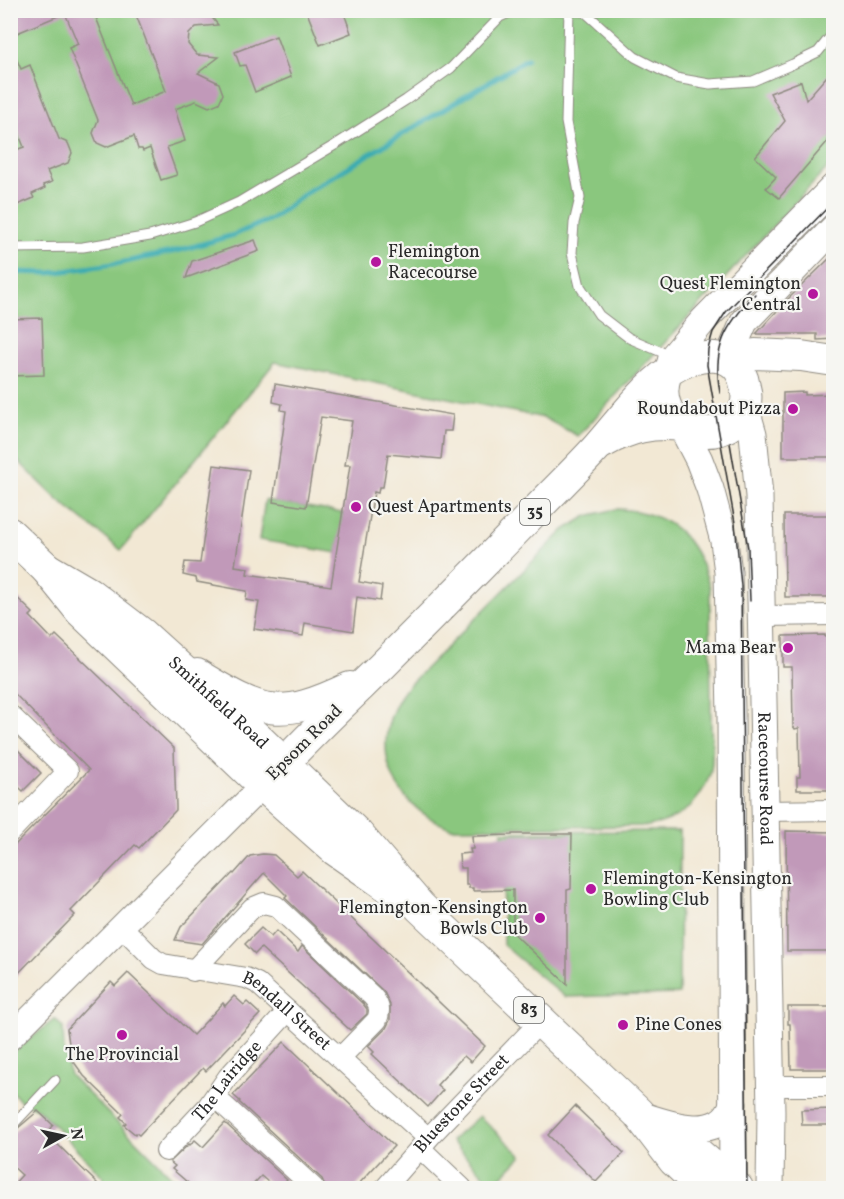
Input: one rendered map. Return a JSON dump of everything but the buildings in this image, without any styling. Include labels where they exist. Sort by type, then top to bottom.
[{"type":"highway","name":"Smithfield Road","points":[[10,534],[47,569],[81,611],[128,657],[274,774]]},
{"type":"highway","name":"Smithfield Road","points":[[47,569],[88,593],[166,655],[274,774],[336,850],[420,907],[640,1114],[674,1160],[727,1188]]},
{"type":"highway","points":[[114,614],[115,628],[128,657]]},
{"type":"main road","name":"Epsom Road","points":[[274,774],[471,578],[598,446],[626,412],[669,368],[703,321],[834,188]]},
{"type":"main road","points":[[745,405],[745,384],[740,371],[729,360],[744,322],[834,228]]},
{"type":"main road","name":"35","points":[[669,368],[701,358],[718,357],[729,360],[755,354],[801,356],[831,361]]},
{"type":"main road","name":"35","points":[[682,427],[701,431],[720,430],[734,422],[758,385],[773,374],[831,361]]},
{"type":"main road","points":[[669,368],[663,385],[664,403],[669,414],[682,427]]},
{"type":"main road","name":"Racecourse Road","points":[[745,405],[753,435],[759,496],[770,1188]]},
{"type":"main road","name":"Epsom Road","points":[[598,446],[634,428],[659,425],[682,427]]},
{"type":"main road","name":"Racecourse Road","points":[[682,427],[703,468],[726,552],[729,617],[733,1104],[727,1188]]},
{"type":"main road","points":[[166,655],[233,695],[260,706],[275,709],[291,709],[312,704],[370,677]]},
{"type":"main road","points":[[731,811],[765,811]]},
{"type":"main road","points":[[640,1114],[676,1126],[702,1128],[724,1118],[733,1104]]},
{"type":"street","points":[[762,616],[834,615]]},
{"type":"street","points":[[10,715],[68,771],[10,832]]},
{"type":"street","name":"Epsom Road","points":[[10,1038],[274,774]]},
{"type":"street","points":[[765,811],[834,810]]},
{"type":"street","points":[[193,971],[252,908],[264,903],[276,906],[372,996],[379,1006],[380,1012],[375,1022],[340,1058]]},
{"type":"street","name":"Bendall Street","points":[[122,927],[160,963],[253,981],[340,1058],[424,1143],[462,1188]]},
{"type":"street","name":"The Lairidge","points":[[166,1151],[215,1097],[228,1077],[288,1011]]},
{"type":"street","name":"Bluestone Street","points":[[385,1188],[424,1143],[541,1021]]},
{"type":"street","points":[[770,1086],[834,1086]]},
{"type":"street","points":[[215,1097],[314,1188]]},
{"type":"lane","points":[[10,248],[83,247],[120,242],[150,236],[195,222],[230,206],[335,145],[406,100],[451,68],[500,17],[516,10]]},
{"type":"lane","points":[[569,10],[566,122],[580,198],[574,223],[572,253],[580,286],[599,315],[622,332],[647,346],[669,368]]},
{"type":"lane","points":[[580,10],[635,57],[676,78],[710,84],[753,81],[818,52],[834,32]]},
{"type":"lane","points":[[10,1128],[55,1080]]},
{"type":"green space","name":"Flemington Racecourse","points":[[10,11],[833,11],[833,162],[578,436],[544,418],[275,362],[121,550],[59,501],[11,454]]},
{"type":"green space","points":[[265,500],[343,513],[337,553],[259,540]]},
{"type":"green space","points":[[616,509],[652,515],[678,530],[697,554],[710,588],[712,757],[709,777],[699,796],[678,816],[648,826],[451,828],[429,818],[412,804],[398,787],[390,769],[386,749],[388,728],[395,707],[408,686],[564,530],[587,516]]},
{"type":"green space","name":"Flemington-Kensington Bowling Club","points":[[680,831],[679,994],[565,997],[503,945],[502,832]]},
{"type":"green space","points":[[55,1019],[63,1028],[64,1049],[70,1075],[183,1188],[101,1188],[98,1186],[104,1178],[39,1110],[20,1101],[11,1090],[10,1055]]},
{"type":"green space","points":[[479,1116],[522,1156],[493,1185],[451,1141]]},
{"type":"waterway","points":[[10,272],[50,273],[120,263],[181,250],[234,235],[273,218],[307,192],[527,59]]},
{"type":"tram line","points":[[747,1188],[741,586],[735,523],[707,365],[708,349],[713,332],[726,312],[834,201]]},
{"type":"tram line","points":[[720,393],[718,363],[723,339],[736,317],[755,294]]},
{"type":"tram line","points":[[730,443],[748,548],[750,601]]},
{"type":"place","name":"Flemington Racecourse","points":[[376,262]]},
{"type":"place","name":"Quest Flemington Central","points":[[813,294]]},
{"type":"place","name":"Roundabout Pizza","points":[[793,409]]},
{"type":"place","name":"Quest Apartments","points":[[356,507]]},
{"type":"place","name":"Mama Bear","points":[[788,648]]},
{"type":"place","name":"Flemington-Kensington Bowling Club","points":[[591,889]]},
{"type":"place","name":"Flemington-Kensington Bowls Club","points":[[540,918]]},
{"type":"place","name":"Pine Cones","points":[[623,1025]]},
{"type":"place","name":"The Provincial","points":[[122,1035]]}]
